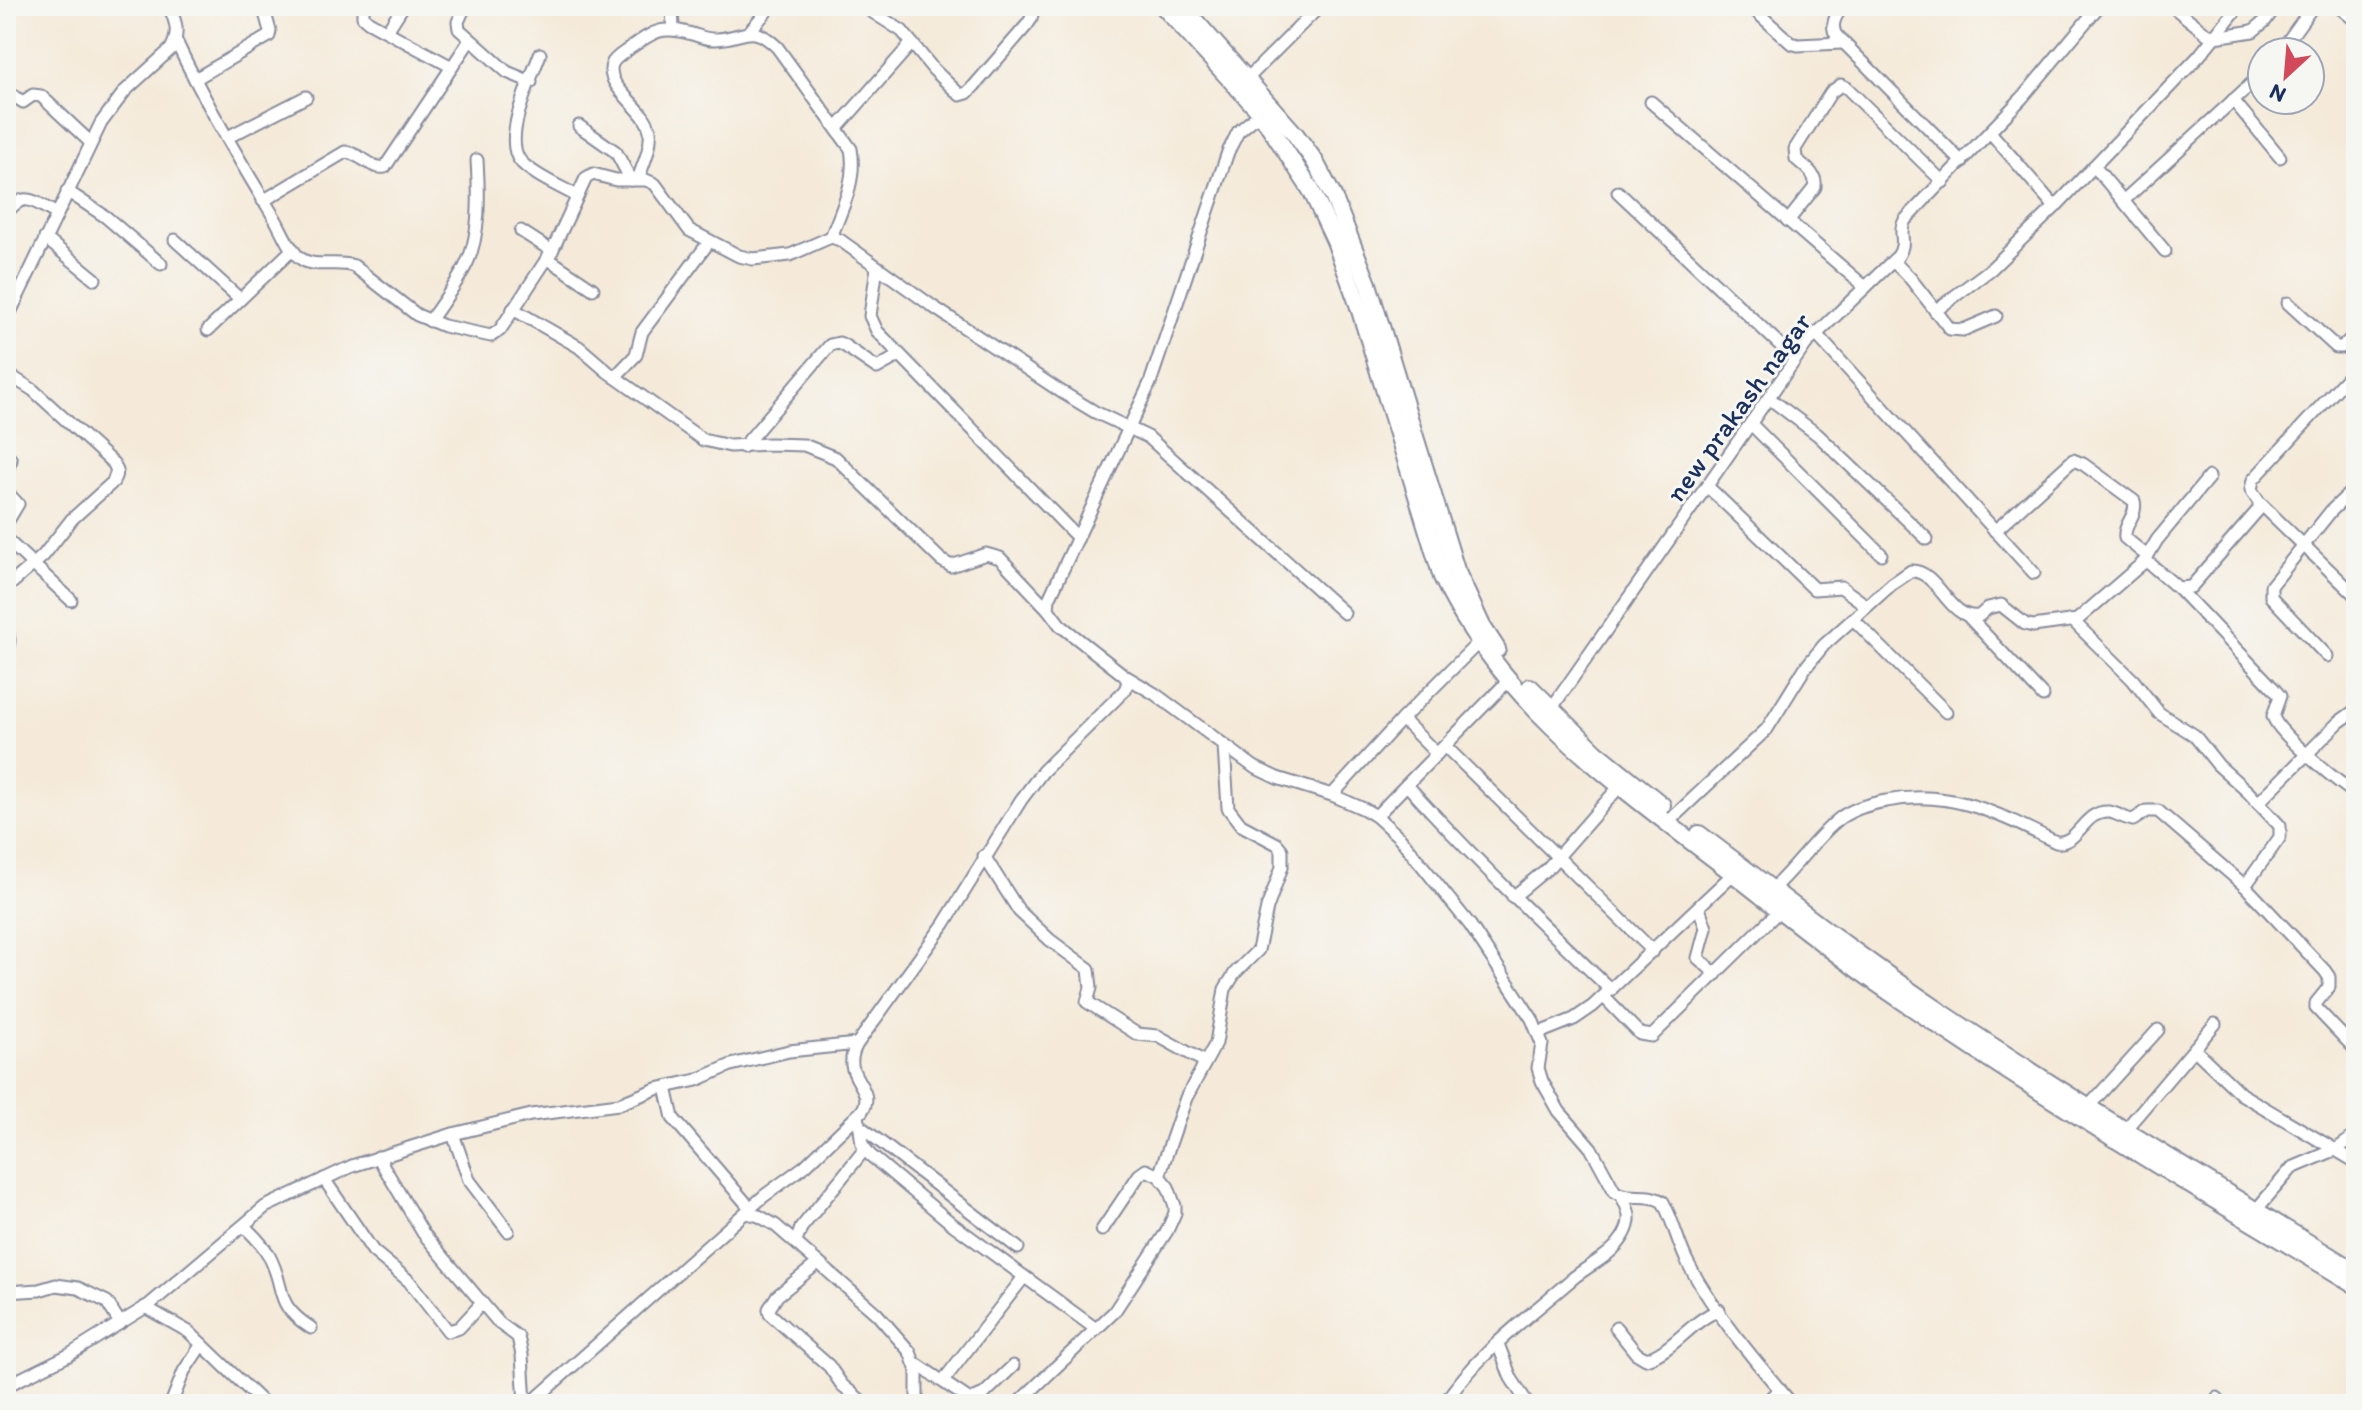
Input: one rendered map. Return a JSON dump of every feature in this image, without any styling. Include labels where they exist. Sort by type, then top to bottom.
[{"type":"main road","points":[[1163,6],[1242,83]]},
{"type":"main road","points":[[1182,6],[1242,83],[1314,160],[1349,232],[1464,590],[1493,644],[1551,709],[1733,874],[1873,980],[1935,1023],[2356,1285]]},
{"type":"main road","points":[[1265,109],[1304,176],[1335,241],[1358,304],[1442,577],[1459,612],[1509,680],[1569,743],[1619,787],[1772,889],[1943,1014],[2356,1272]]},
{"type":"street","points":[[169,6],[176,24],[176,41],[195,79],[263,201],[293,249],[308,262],[341,262],[354,266],[406,308],[430,321],[491,336],[500,330],[549,254],[586,178],[593,174],[655,184],[689,230],[739,256],[753,259],[790,255],[831,237],[840,240],[1060,391],[1148,437],[1344,613]]},
{"type":"street","points":[[195,79],[269,36],[263,6]]},
{"type":"street","points":[[363,6],[363,17],[452,67]]},
{"type":"street","points":[[387,31],[403,6]]},
{"type":"street","points":[[465,6],[458,27],[507,72],[531,82]]},
{"type":"street","points":[[672,6],[673,29]]},
{"type":"street","points":[[863,6],[893,25],[960,95],[967,93],[1027,25],[1034,6]]},
{"type":"street","points":[[1242,83],[1320,6]]},
{"type":"street","points":[[1750,6],[1791,43],[1842,43]]},
{"type":"street","points":[[1844,6],[1835,18],[1832,29],[1842,43],[1962,162]]},
{"type":"street","points":[[1996,316],[1957,332],[1945,324],[1893,261],[1904,247],[1901,226],[1990,132],[2099,6]]},
{"type":"street","points":[[2172,6],[2215,37],[2259,28],[2276,6]]},
{"type":"street","points":[[2291,36],[2313,6]]},
{"type":"street","points":[[2338,6],[2356,21]]},
{"type":"street","points":[[749,32],[765,9]]},
{"type":"street","points":[[1935,311],[1991,269],[2055,207],[2215,37],[2235,11]]},
{"type":"street","points":[[635,179],[650,132],[644,116],[613,81],[611,66],[615,59],[649,34],[673,29],[714,40],[749,32],[761,34],[777,47],[851,149],[853,172],[831,237]]},
{"type":"street","points":[[263,201],[345,152],[355,154],[377,168],[385,167],[470,40]]},
{"type":"street","points":[[6,321],[10,301],[57,214],[89,141],[112,106],[176,41]]},
{"type":"street","points":[[837,128],[912,43]]},
{"type":"street","points":[[540,54],[513,134],[513,145],[523,164],[577,196]]},
{"type":"street","points":[[1788,221],[1815,187],[1816,181],[1796,159],[1795,149],[1825,99],[1841,85],[1943,182]]},
{"type":"street","points":[[2123,201],[2246,88]]},
{"type":"street","points":[[6,91],[23,102],[33,95],[45,99],[89,141]]},
{"type":"street","points":[[228,137],[306,97]]},
{"type":"street","points":[[2233,100],[2280,157]]},
{"type":"street","points":[[1651,102],[1865,287]]},
{"type":"street","points":[[1048,609],[1052,590],[1154,372],[1228,152],[1238,132],[1265,109]]},
{"type":"street","points":[[579,126],[616,152],[635,179]]},
{"type":"street","points":[[1990,132],[2055,207]]},
{"type":"street","points":[[430,321],[466,266],[472,250],[477,208],[477,160]]},
{"type":"street","points":[[2094,166],[2165,251]]},
{"type":"street","points":[[67,191],[106,217],[161,264]]},
{"type":"street","points":[[1618,192],[1795,359]]},
{"type":"street","points":[[6,214],[18,200],[24,198],[57,214]]},
{"type":"street","points":[[521,231],[593,289]]},
{"type":"street","points":[[45,238],[95,279]]},
{"type":"street","points":[[175,240],[240,299]]},
{"type":"street","points":[[615,377],[636,355],[642,332],[709,242]]},
{"type":"street","points":[[208,330],[293,249]]},
{"type":"street","name":"new prakash nagar","points":[[1551,709],[1795,359],[1815,333],[1893,261]]},
{"type":"street","points":[[877,267],[870,316],[877,331],[1078,538]]},
{"type":"street","points":[[2288,303],[2336,347],[2342,347],[2356,334]]},
{"type":"street","points":[[513,309],[579,347],[703,440],[716,445],[743,447],[804,445],[836,458],[941,560],[951,566],[986,554],[1000,558],[1060,625],[1125,676],[1155,694],[1224,746],[1266,774],[1332,795],[1376,816],[1400,838],[1470,925],[1499,967],[1539,1033],[1542,1044],[1538,1068],[1546,1089],[1559,1111],[1591,1148],[1615,1192],[1650,1196],[1663,1202],[1691,1268],[1719,1310],[1792,1404]]},
{"type":"street","points":[[1815,333],[2034,573]]},
{"type":"street","points":[[743,447],[830,345],[839,343],[877,368],[900,355]]},
{"type":"street","points":[[2356,368],[2253,480],[2251,490],[2259,502],[2356,596]]},
{"type":"street","points":[[6,373],[33,390],[114,464],[117,471],[113,482],[72,519],[33,565],[6,588]]},
{"type":"street","points":[[1769,398],[1818,435],[1927,539]]},
{"type":"street","points":[[1751,424],[1881,554]]},
{"type":"street","points":[[6,453],[11,460],[6,472]]},
{"type":"street","points":[[1995,531],[2073,460],[2134,501],[2134,513],[2126,526],[2125,538],[2178,588],[2280,696],[2273,720],[2307,754],[2356,794]]},
{"type":"street","points":[[1967,615],[1974,617],[1995,605],[2001,605],[2025,624],[2033,626],[2073,621],[2084,616],[2146,559],[2164,531],[2209,477]]},
{"type":"street","points":[[1708,487],[1805,583],[1814,589],[1841,587],[1867,606]]},
{"type":"street","points":[[2327,656],[2271,597],[2271,586],[2331,511],[2356,487]]},
{"type":"street","points":[[6,491],[18,504],[6,524]]},
{"type":"street","points":[[2178,588],[2184,590],[2196,583],[2235,534],[2256,514],[2259,502]]},
{"type":"street","points":[[6,539],[71,600]]},
{"type":"street","points":[[1672,820],[1767,729],[1814,655],[1905,574],[1916,570],[1967,615],[2043,696]]},
{"type":"street","points":[[1853,619],[1946,712]]},
{"type":"street","points":[[2073,621],[2133,680],[2159,713],[2194,735],[2218,765],[2280,826],[2282,832],[2245,886]]},
{"type":"street","points":[[6,622],[9,640],[6,668]]},
{"type":"street","points":[[1332,795],[1479,642]]},
{"type":"street","points":[[528,1404],[776,1186],[859,1121],[866,1097],[852,1070],[852,1052],[944,924],[1016,806],[1043,771],[1120,696],[1128,682],[1125,676]]},
{"type":"street","points":[[1376,816],[1509,680]]},
{"type":"street","points":[[2258,803],[2339,722],[2356,710]]},
{"type":"street","points":[[1402,719],[1441,750],[1653,951]]},
{"type":"street","points":[[1159,1176],[1186,1098],[1219,1035],[1225,989],[1235,973],[1258,950],[1283,858],[1277,844],[1241,825],[1228,808],[1224,746]]},
{"type":"street","points":[[1407,785],[1608,993],[1640,1034],[1652,1036],[1780,910]]},
{"type":"street","points":[[1513,897],[1557,859],[1619,787]]},
{"type":"street","points":[[1772,889],[1846,814],[1889,800],[1933,797],[1997,813],[2062,843],[2068,841],[2086,820],[2102,813],[2109,812],[2133,820],[2147,811],[2158,811],[2245,886],[2329,977],[2329,987],[2316,1003],[2316,1008],[2356,1050]]},
{"type":"street","points":[[984,856],[1019,911],[1050,940],[1089,969],[1091,988],[1087,1002],[1137,1034],[1158,1036],[1205,1062]]},
{"type":"street","points":[[1539,1033],[1584,1014],[1733,874]]},
{"type":"street","points":[[1699,908],[1706,928],[1698,958],[1716,974]]},
{"type":"street","points":[[2125,1130],[2215,1024]]},
{"type":"street","points":[[2088,1107],[2158,1030]]},
{"type":"street","points":[[6,1386],[69,1355],[145,1307],[272,1203],[378,1157],[531,1115],[619,1104],[666,1087],[697,1080],[731,1065],[789,1051],[857,1044]]},
{"type":"street","points":[[2194,1049],[2241,1094],[2356,1162]]},
{"type":"street","points":[[666,1087],[673,1118],[748,1211],[766,1219],[796,1242],[885,1321],[910,1352],[918,1382],[917,1404]]},
{"type":"street","points":[[859,1121],[865,1149],[951,1223],[1096,1329]]},
{"type":"street","points":[[859,1121],[1018,1248]]},
{"type":"street","points":[[453,1134],[469,1180],[508,1231]]},
{"type":"street","points":[[2256,1210],[2292,1168],[2337,1149],[2356,1135]]},
{"type":"street","points":[[796,1242],[801,1228],[865,1149]]},
{"type":"street","points":[[378,1157],[423,1233],[499,1323],[518,1337],[528,1404]]},
{"type":"street","points":[[1017,1404],[1114,1312],[1172,1221],[1175,1213],[1172,1193],[1159,1176],[1146,1170],[1139,1175],[1102,1230]]},
{"type":"street","points":[[324,1179],[373,1251],[409,1281],[448,1331],[454,1332],[459,1328],[482,1303]]},
{"type":"street","points":[[1444,1404],[1466,1372],[1618,1244],[1630,1220],[1630,1212],[1621,1195]]},
{"type":"street","points":[[244,1226],[262,1243],[269,1255],[288,1311],[311,1328]]},
{"type":"street","points":[[818,1263],[777,1296],[769,1309],[770,1314],[829,1366],[842,1385],[865,1404]]},
{"type":"street","points":[[943,1381],[1024,1277]]},
{"type":"street","points":[[6,1292],[39,1290],[56,1285],[78,1288],[107,1302],[120,1323]]},
{"type":"street","points":[[145,1307],[182,1326],[264,1404]]},
{"type":"street","points":[[1616,1328],[1636,1353],[1646,1359],[1656,1355],[1702,1318],[1719,1310]]},
{"type":"street","points":[[171,1404],[184,1371],[202,1344]]},
{"type":"street","points":[[1498,1344],[1511,1378],[1528,1404]]},
{"type":"street","points":[[915,1363],[960,1396],[973,1400],[984,1394],[1013,1366]]},
{"type":"street","points":[[1764,1404],[1780,1389]]}]
